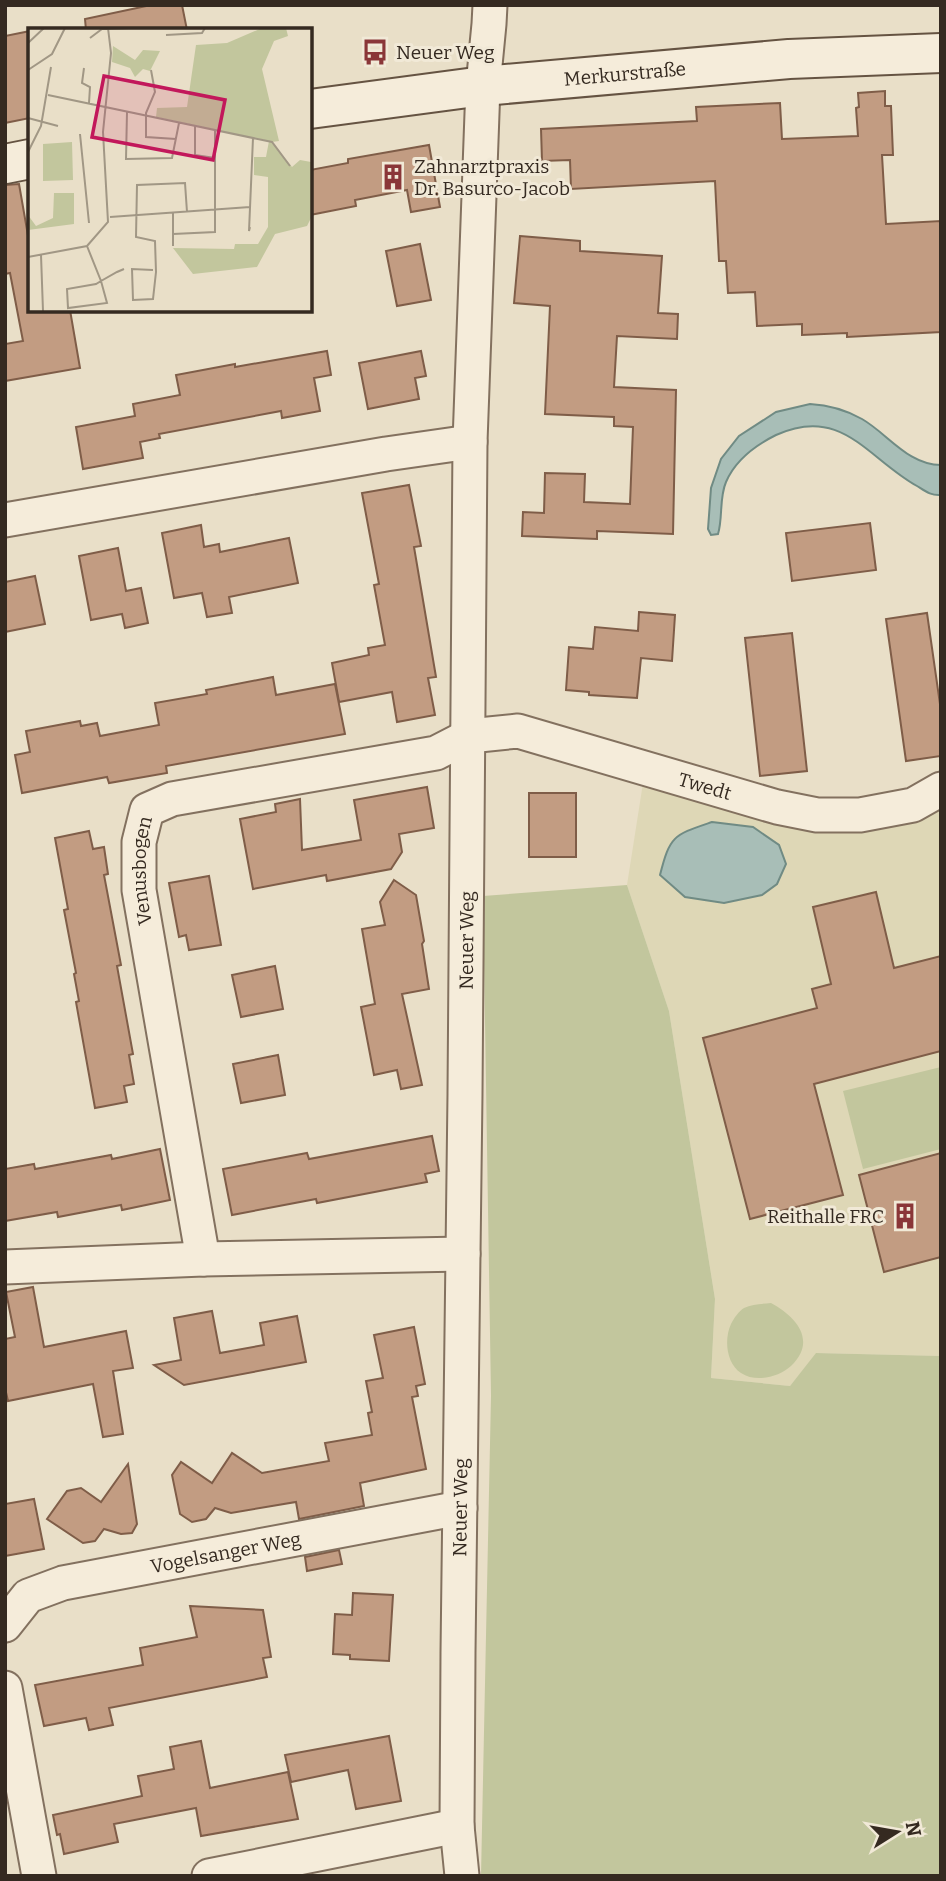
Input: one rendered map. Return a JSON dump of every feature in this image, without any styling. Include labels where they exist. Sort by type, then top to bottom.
[{"type":"street","name":"Neuer Weg","points":[[462,1876],[457,1826],[470,442],[482,86],[490,5]]},
{"type":"street","name":"Merkurstraße","points":[[312,109],[482,86],[789,60],[941,53]]},
{"type":"street","points":[[5,164],[28,159]]},
{"type":"street","points":[[5,520],[373,456],[470,442]]},
{"type":"street","name":"Twedt","points":[[469,737],[518,731],[777,807],[817,814],[860,815],[913,805],[941,789]]},
{"type":"street","name":"Venusbogen","points":[[203,1259],[139,890],[139,842],[147,810],[172,799],[436,753],[469,737]]},
{"type":"street","points":[[5,1267],[203,1259],[463,1254]]},
{"type":"street","name":"Vogelsanger Weg","points":[[5,1625],[28,1596],[63,1583],[460,1508]]},
{"type":"street","points":[[5,1688],[39,1876]]},
{"type":"street","points":[[209,1876],[457,1826]]},
{"type":"shaded area","points":[[643,783],[793,824],[941,801],[941,1356],[817,1353],[790,1386],[711,1378],[715,1299],[669,1011],[627,885]]},
{"type":"green space","points":[[627,885],[669,1011],[715,1299],[711,1378],[790,1386],[816,1353],[941,1356],[941,1876],[481,1876],[491,1396],[483,896]]},
{"type":"green space","points":[[941,1067],[941,1149],[863,1169],[843,1091]]},
{"type":"green space","points":[[771,1303],[795,1322],[803,1338],[803,1347],[791,1366],[780,1373],[753,1378],[736,1369],[729,1357],[729,1330],[735,1317],[744,1308]]},
{"type":"water","points":[[810,404],[837,408],[856,416],[918,460],[941,465],[941,495],[923,490],[852,439],[836,431],[819,426],[799,427],[761,444],[735,467],[724,488],[718,534],[711,535],[708,529],[711,488],[721,459],[739,436],[776,412]]},
{"type":"water","points":[[712,822],[753,827],[779,845],[786,864],[777,884],[762,895],[724,903],[685,897],[660,875],[667,852],[675,838]]},
{"type":"building","points":[[151,5],[182,5],[187,28],[86,28],[85,19]]},
{"type":"building","points":[[28,31],[28,118],[5,123],[5,36]]},
{"type":"building","points":[[885,91],[885,106],[891,106],[893,155],[882,155],[886,224],[941,221],[941,332],[847,337],[847,333],[802,335],[802,324],[757,326],[755,292],[728,293],[726,261],[719,261],[715,181],[571,189],[570,160],[542,161],[541,129],[697,121],[696,107],[780,103],[782,139],[858,136],[858,93]]},
{"type":"building","name":"Zahnarztpraxis Dr. Basurco-Jacob","points":[[429,145],[440,207],[411,212],[407,190],[355,200],[356,206],[312,215],[312,170],[348,163],[348,159]]},
{"type":"building","points":[[19,184],[28,236],[28,312],[70,312],[80,368],[5,381],[5,344],[23,341],[10,273],[5,274],[5,185]]},
{"type":"building","points":[[520,236],[580,241],[580,251],[662,256],[658,313],[678,314],[677,339],[617,336],[614,387],[676,390],[673,534],[597,531],[597,539],[522,536],[523,512],[544,513],[545,473],[585,474],[584,502],[630,504],[633,427],[614,426],[614,417],[545,414],[550,306],[514,303]]},
{"type":"building","points":[[420,244],[431,300],[397,306],[386,251]]},
{"type":"building","points":[[327,351],[331,375],[314,378],[320,411],[282,418],[281,411],[159,434],[160,438],[140,442],[143,458],[83,469],[76,427],[135,416],[133,404],[180,395],[176,375]]},
{"type":"building","points":[[421,351],[426,376],[415,378],[419,399],[368,409],[359,363]]},
{"type":"building","points":[[409,485],[421,546],[414,547],[436,677],[428,678],[435,715],[397,722],[392,692],[339,702],[332,663],[369,655],[368,648],[385,645],[374,585],[379,584],[362,493]]},
{"type":"building","points":[[870,523],[876,570],[792,581],[786,533]]},
{"type":"building","points":[[201,525],[204,547],[219,544],[220,552],[289,538],[298,583],[229,597],[232,613],[207,617],[202,593],[174,598],[162,533]]},
{"type":"building","points":[[118,548],[126,591],[141,588],[148,623],[125,628],[122,614],[91,620],[79,556]]},
{"type":"building","points":[[35,576],[45,624],[5,632],[5,582]]},
{"type":"building","points":[[639,612],[675,615],[672,661],[641,658],[637,698],[589,695],[589,692],[566,690],[569,647],[593,649],[595,627],[638,631]]},
{"type":"building","points":[[927,613],[941,711],[941,756],[906,761],[886,619]]},
{"type":"building","points":[[792,633],[807,771],[760,776],[745,638]]},
{"type":"building","points":[[273,677],[276,695],[335,684],[345,734],[166,766],[167,773],[109,783],[107,777],[22,793],[15,755],[30,752],[26,731],[80,721],[81,726],[97,723],[100,736],[159,725],[155,703],[207,694],[206,690]]},
{"type":"building","points":[[427,787],[434,828],[399,834],[402,852],[391,869],[327,881],[326,875],[253,889],[240,819],[276,812],[275,804],[300,799],[302,850],[361,840],[354,800]]},
{"type":"building","points":[[529,793],[576,793],[576,857],[529,857]]},
{"type":"building","points":[[89,831],[93,849],[104,847],[108,874],[104,875],[121,965],[117,966],[133,1054],[129,1055],[134,1084],[124,1086],[127,1102],[95,1108],[76,1002],[79,1001],[76,973],[64,910],[68,909],[55,838]]},
{"type":"building","points":[[209,876],[221,945],[189,950],[186,935],[179,937],[169,883]]},
{"type":"building","points":[[394,880],[416,895],[429,989],[402,994],[422,1085],[401,1089],[397,1070],[374,1075],[361,1007],[375,1004],[362,929],[385,925],[380,902]]},
{"type":"building","points":[[876,892],[894,968],[941,956],[941,1051],[814,1084],[843,1195],[750,1219],[703,1038],[817,1008],[812,989],[831,984],[813,907]]},
{"type":"building","points":[[275,966],[283,1009],[241,1017],[232,975]]},
{"type":"building","points":[[278,1055],[285,1095],[241,1103],[233,1064]]},
{"type":"building","points":[[432,1136],[439,1171],[425,1174],[427,1182],[317,1203],[316,1199],[232,1215],[223,1169],[307,1153],[309,1159]]},
{"type":"building","points":[[160,1149],[170,1200],[122,1210],[121,1205],[58,1217],[57,1212],[5,1221],[5,1169],[34,1164],[35,1169],[111,1155],[112,1159]]},
{"type":"building","name":"Reithalle FRC","points":[[941,1153],[941,1257],[884,1272],[859,1175]]},
{"type":"building","points":[[33,1287],[44,1347],[126,1331],[133,1368],[113,1371],[123,1434],[103,1437],[93,1384],[8,1401],[5,1388],[5,1339],[15,1337],[6,1292]]},
{"type":"building","points":[[212,1311],[220,1353],[264,1345],[260,1323],[297,1316],[306,1362],[184,1385],[154,1365],[181,1360],[174,1318]]},
{"type":"building","points":[[414,1327],[425,1384],[416,1386],[418,1396],[412,1397],[426,1469],[360,1483],[364,1506],[299,1519],[296,1502],[231,1513],[215,1508],[206,1519],[192,1522],[180,1514],[172,1475],[181,1462],[212,1483],[232,1453],[262,1473],[329,1461],[325,1443],[372,1435],[368,1413],[372,1412],[366,1381],[383,1378],[374,1335]]},
{"type":"building","points":[[128,1464],[137,1524],[132,1533],[121,1534],[104,1529],[95,1541],[83,1543],[47,1519],[67,1491],[81,1488],[101,1502]]},
{"type":"building","points":[[34,1499],[44,1549],[5,1556],[5,1504]]},
{"type":"building","points":[[339,1550],[342,1564],[307,1571],[305,1557]]},
{"type":"building","points":[[353,1593],[393,1595],[389,1661],[350,1659],[350,1655],[333,1654],[335,1614],[352,1615]]},
{"type":"building","points":[[190,1606],[263,1610],[271,1657],[263,1658],[267,1677],[109,1708],[113,1725],[89,1730],[86,1718],[44,1726],[35,1685],[143,1665],[140,1648],[197,1637]]},
{"type":"building","points":[[389,1736],[401,1801],[356,1809],[348,1770],[291,1782],[285,1755]]},
{"type":"building","points":[[201,1741],[210,1788],[288,1772],[298,1819],[201,1836],[196,1808],[114,1824],[118,1842],[64,1854],[53,1815],[142,1796],[138,1776],[174,1769],[170,1747]]},
{"type":"place","name":"Neuer Weg","points":[[375,52]]},
{"type":"place","name":"Zahnarztpraxis Dr. Basurco-Jacob","points":[[393,177]]},
{"type":"place","name":"Reithalle FRC","points":[[905,1216]]}]
